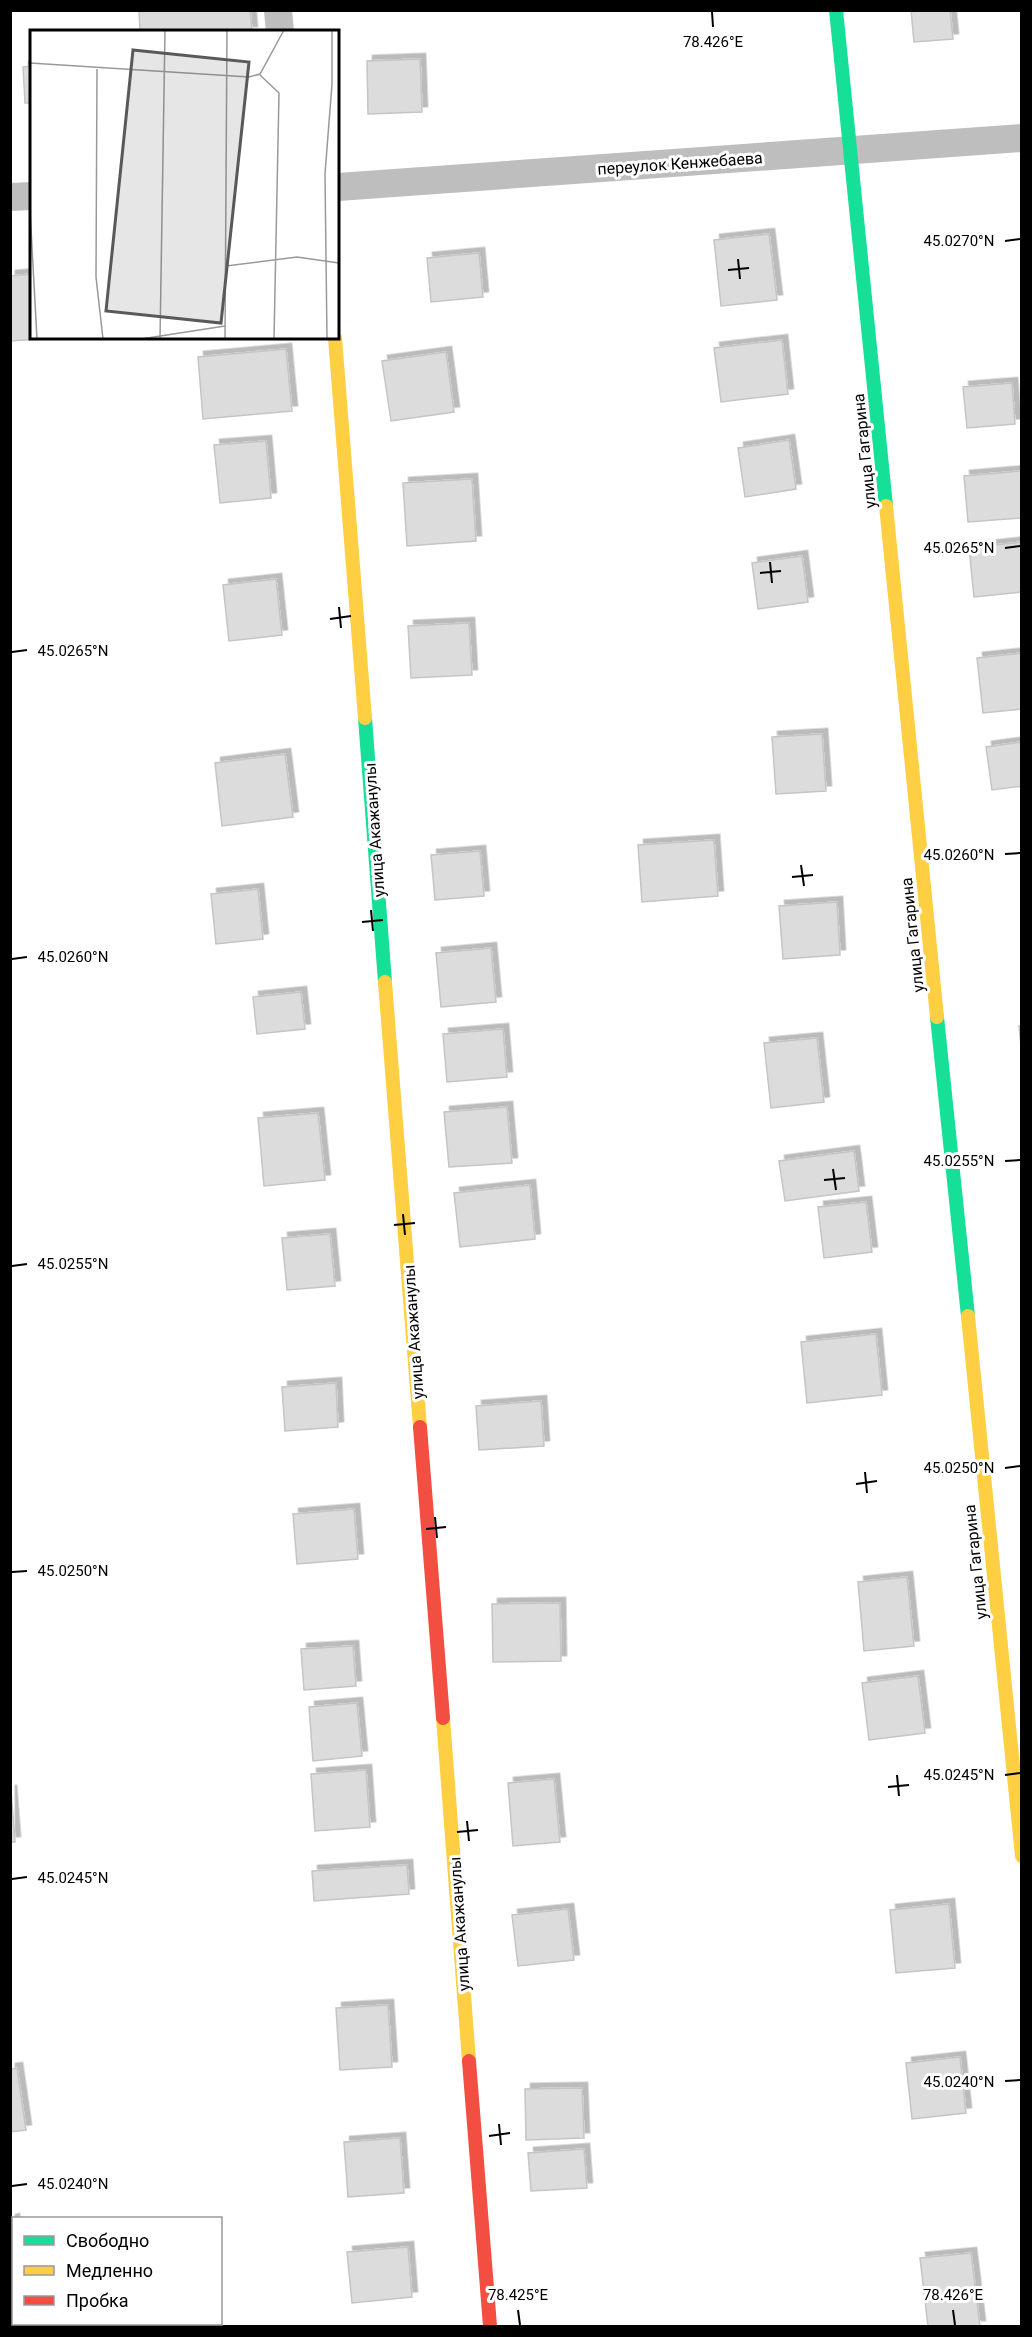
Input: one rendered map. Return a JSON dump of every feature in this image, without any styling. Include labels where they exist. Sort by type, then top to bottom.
[{"type":"street","points":[[278,10],[280,30]]},
{"type":"street","name":"улица Гагарина","points":[[836,10],[1022,1856]]},
{"type":"street","name":"переулок Кенжебаева","points":[[339,187],[1022,138]]},
{"type":"street","points":[[10,197],[30,196]]},
{"type":"street","name":"улица Акажанулы","points":[[335,339],[490,2326]]},
{"type":"building","points":[[139,10],[250,10],[252,30],[140,30]]},
{"type":"building","points":[[911,10],[950,10],[953,39],[914,42]]},
{"type":"building","points":[[420,59],[422,112],[368,114],[367,61]]},
{"type":"building","points":[[30,66],[30,103],[25,103],[23,67]]},
{"type":"building","points":[[769,234],[777,300],[721,306],[714,240]]},
{"type":"building","points":[[479,253],[483,297],[431,302],[427,258]]},
{"type":"building","points":[[30,274],[30,339],[41,339],[10,341],[10,276]]},
{"type":"building","points":[[782,340],[788,394],[721,402],[714,348]]},
{"type":"building","points":[[286,349],[292,411],[203,419],[198,357]]},
{"type":"building","points":[[446,352],[454,412],[391,421],[382,361]]},
{"type":"building","points":[[1012,383],[1015,424],[967,428],[963,387]]},
{"type":"building","points":[[789,440],[796,489],[745,497],[738,448]]},
{"type":"building","points":[[266,441],[271,498],[220,503],[214,445]]},
{"type":"building","points":[[1022,471],[1022,518],[968,522],[964,476]]},
{"type":"building","points":[[472,479],[476,541],[407,546],[403,483]]},
{"type":"building","points":[[1022,542],[1022,592],[974,597],[969,548]]},
{"type":"building","points":[[802,556],[808,602],[758,609],[752,563]]},
{"type":"building","points":[[276,579],[282,635],[229,641],[223,585]]},
{"type":"building","points":[[469,623],[472,675],[411,678],[408,626]]},
{"type":"building","points":[[1022,653],[1022,709],[983,713],[977,658]]},
{"type":"building","points":[[822,734],[826,791],[776,794],[772,737]]},
{"type":"building","points":[[1022,742],[1022,786],[992,790],[986,747]]},
{"type":"building","points":[[285,754],[293,817],[222,826],[215,763]]},
{"type":"building","points":[[714,840],[718,896],[642,902],[638,845]]},
{"type":"building","points":[[480,851],[484,896],[435,900],[431,855]]},
{"type":"building","points":[[258,889],[263,939],[216,944],[211,894]]},
{"type":"building","points":[[837,902],[840,955],[783,959],[779,906]]},
{"type":"building","points":[[491,948],[496,1002],[441,1007],[436,953]]},
{"type":"building","points":[[301,992],[305,1029],[257,1034],[253,997]]},
{"type":"building","points":[[1019,1026],[1022,1026],[1022,1057]]},
{"type":"building","points":[[503,1029],[507,1077],[447,1082],[443,1034]]},
{"type":"building","points":[[817,1038],[824,1102],[771,1108],[764,1043]]},
{"type":"building","points":[[507,1107],[512,1163],[449,1167],[444,1112]]},
{"type":"building","points":[[318,1113],[325,1180],[264,1186],[258,1118]]},
{"type":"building","points":[[854,1151],[859,1191],[785,1201],[779,1161]]},
{"type":"building","points":[[530,1185],[535,1239],[460,1247],[454,1193]]},
{"type":"building","points":[[866,1202],[872,1252],[824,1258],[818,1207]]},
{"type":"building","points":[[330,1234],[335,1286],[287,1290],[282,1238]]},
{"type":"building","points":[[876,1334],[882,1395],[807,1403],[801,1342]]},
{"type":"building","points":[[336,1383],[338,1427],[285,1431],[282,1387]]},
{"type":"building","points":[[541,1401],[544,1446],[479,1450],[476,1406]]},
{"type":"building","points":[[354,1509],[358,1559],[297,1564],[293,1514]]},
{"type":"building","points":[[907,1577],[914,1646],[864,1651],[858,1582]]},
{"type":"building","points":[[560,1603],[561,1661],[493,1662],[492,1604]]},
{"type":"building","points":[[353,1646],[356,1686],[304,1690],[301,1649]]},
{"type":"building","points":[[918,1676],[925,1733],[869,1740],[862,1683]]},
{"type":"building","points":[[357,1703],[362,1756],[313,1761],[309,1707]]},
{"type":"building","points":[[366,1770],[370,1827],[315,1831],[311,1774]]},
{"type":"building","points":[[554,1779],[560,1842],[513,1846],[508,1783]]},
{"type":"building","points":[[11,1791],[15,1842],[10,1842]]},
{"type":"building","points":[[407,1865],[409,1894],[314,1901],[312,1871]]},
{"type":"building","points":[[949,1904],[955,1968],[896,1973],[890,1910]]},
{"type":"building","points":[[568,1909],[574,1960],[518,1966],[512,1915]]},
{"type":"building","points":[[388,2005],[392,2067],[340,2070],[336,2008]]},
{"type":"building","points":[[960,2057],[966,2113],[912,2119],[906,2063]]},
{"type":"building","points":[[17,2068],[26,2130],[10,2132],[10,2069]]},
{"type":"building","points":[[582,2088],[584,2138],[526,2140],[525,2089]]},
{"type":"building","points":[[400,2138],[404,2193],[348,2197],[344,2142]]},
{"type":"building","points":[[584,2149],[587,2188],[531,2191],[528,2153]]},
{"type":"building","points":[[10,2220],[12,2220],[12,2274],[10,2274]]},
{"type":"building","points":[[408,2247],[412,2297],[352,2303],[347,2252]]},
{"type":"building","points":[[971,2253],[980,2326],[928,2326],[920,2258]]},
{"type":"traffic: fast","points":[[836,10],[886,506]]},
{"type":"traffic: fast","points":[[365,718],[385,982]]},
{"type":"traffic: fast","points":[[937,1017],[968,1316]]},
{"type":"traffic: slow","points":[[335,339],[365,718]]},
{"type":"traffic: slow","points":[[886,506],[937,1017]]},
{"type":"traffic: slow","points":[[385,982],[420,1427]]},
{"type":"traffic: slow","points":[[968,1316],[1022,1856]]},
{"type":"traffic: slow","points":[[443,1718],[469,2061]]},
{"type":"traffic: jam","points":[[420,1427],[443,1718]]},
{"type":"traffic: jam","points":[[469,2061],[490,2326]]}]
